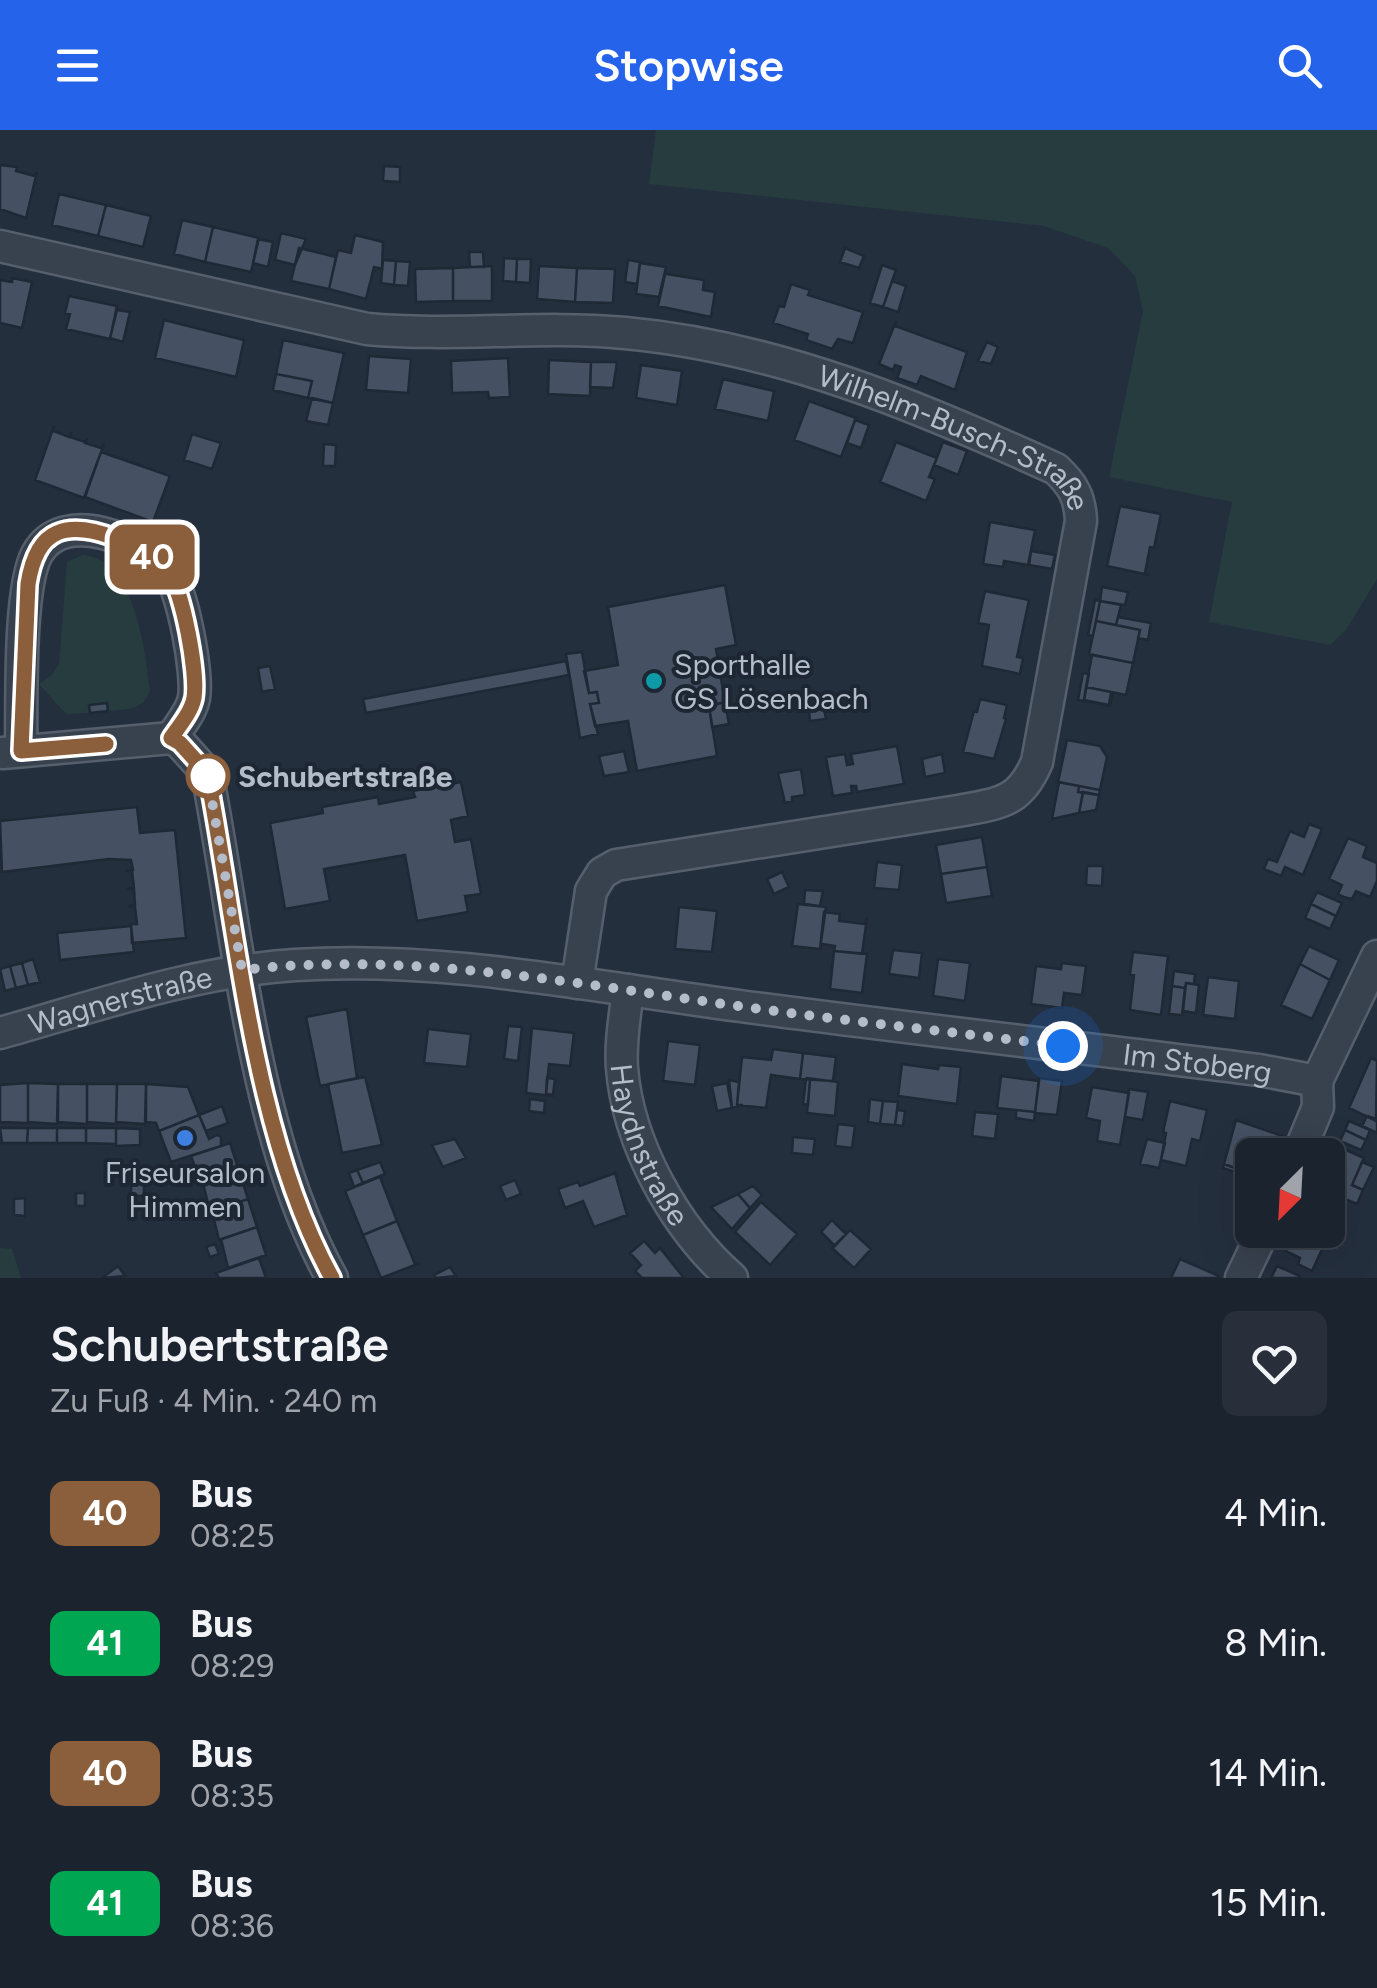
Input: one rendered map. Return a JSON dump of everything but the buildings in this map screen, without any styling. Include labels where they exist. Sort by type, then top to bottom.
[{"type":"street","name":"Wilhelm-Busch-Straße","points":[[0,246],[367,328],[409,332],[524,329],[629,333],[779,361],[887,394],[1056,470],[1070,482],[1080,505],[1081,520],[1037,762],[1020,792],[986,806],[616,866],[602,873],[591,891],[576,983]]},
{"type":"street","points":[[171,738],[190,709],[194,694],[182,611],[172,577],[156,560],[128,543],[80,530],[64,530],[46,541],[34,560],[28,584],[10,752],[171,738],[207,773],[261,1070],[302,1215],[332,1278]]},
{"type":"street","points":[[1305,1138],[1318,1106],[1317,1082],[1377,956]]},
{"type":"street","name":"Im Stoberg","points":[[242,970],[372,963],[576,983],[1259,1070],[1317,1082]]},
{"type":"street","name":"Wagnerstraße","points":[[0,1034],[242,970]]},
{"type":"street","name":"Haydnstraße","points":[[628,990],[622,1068],[626,1096],[648,1162],[685,1227],[732,1278]]},
{"type":"street","points":[[1242,1278],[1256,1248]]},
{"type":"green space","points":[[656,130],[1377,130],[1377,579],[1346,630],[1330,645],[1209,622],[1232,502],[1109,477],[1143,311],[1135,276],[1108,248],[1044,226],[649,184]]},
{"type":"green space","points":[[83,555],[101,561],[115,573],[134,609],[150,690],[144,702],[134,708],[108,711],[106,703],[89,705],[90,713],[66,714],[39,684],[59,664],[67,562]]},
{"type":"green space","points":[[0,1248],[12,1249],[21,1278],[0,1278]]},
{"type":"bus line","name":"40","points":[[106,744],[21,751],[28,584],[37,553],[54,534],[64,530],[80,530],[128,543],[156,560],[172,577],[182,611],[194,694],[190,709],[171,738],[207,773],[270,1111],[302,1215],[332,1278]]},
{"type":"place","name":"Sporthalle GS Lösenbach","points":[[654,681]]},
{"type":"place","name":"Schubertstraße","points":[[208,776]]},
{"type":"place","name":"Friseursalon Himmen","points":[[185,1138]]},
{"type":"route","points":[[208,776],[207,773],[242,970],[372,963],[441,968],[1063,1046]]}]
